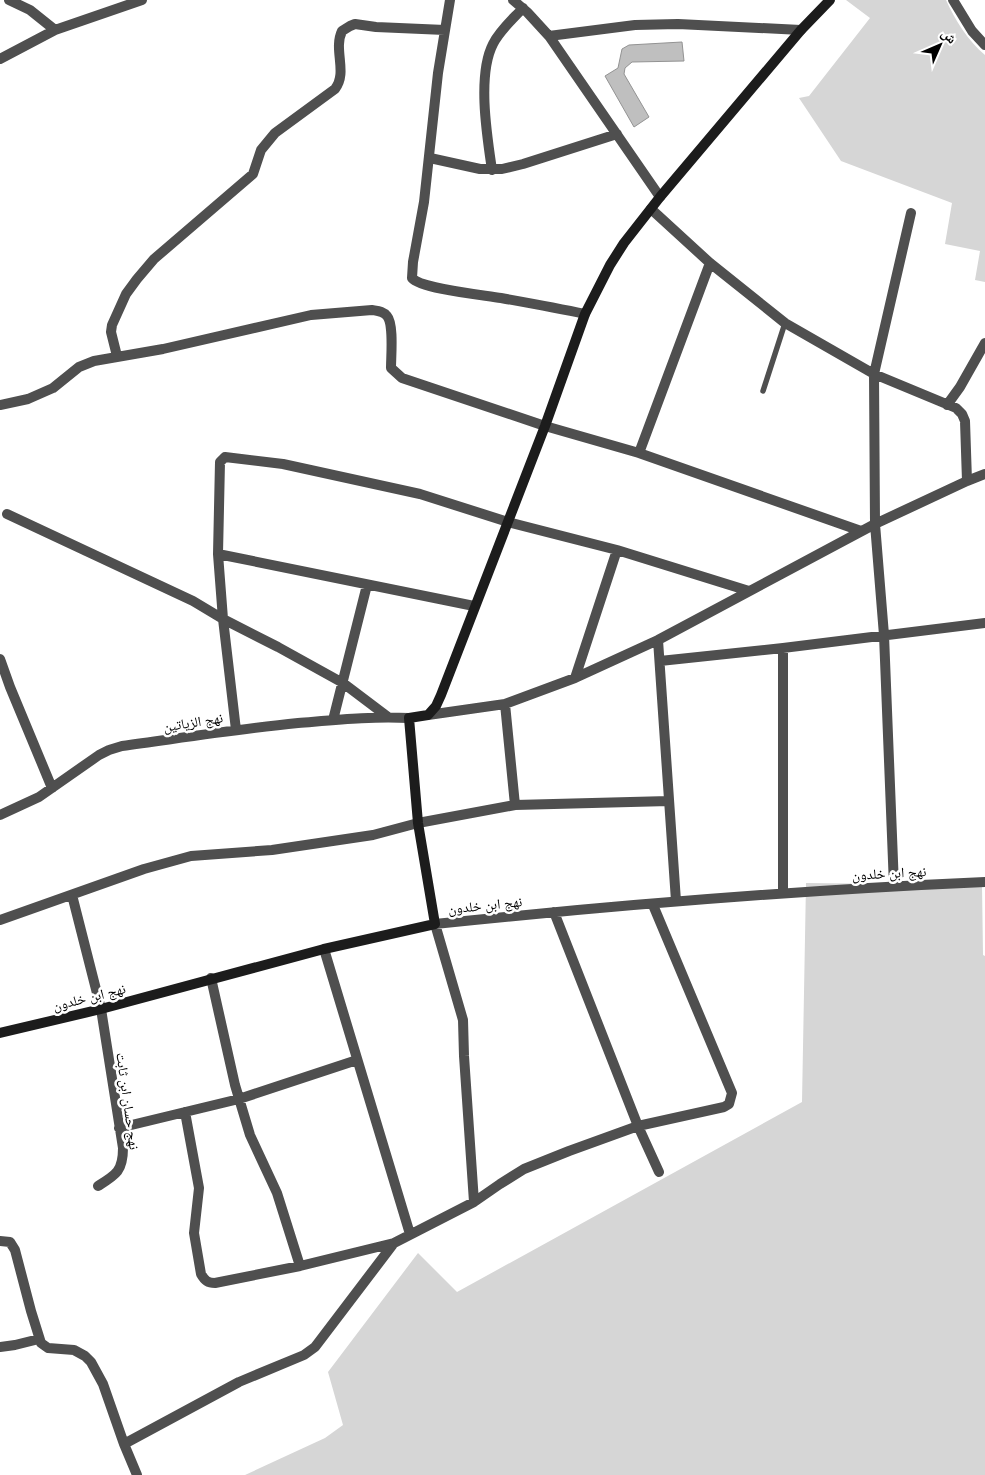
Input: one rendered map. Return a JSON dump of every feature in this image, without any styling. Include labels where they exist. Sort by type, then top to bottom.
[{"type":"street","points":[[9,0],[30,10],[56,30]]},
{"type":"street","points":[[0,59],[56,30],[142,0]]},
{"type":"street","points":[[450,0],[438,73],[424,202],[411,276],[414,281],[444,289],[585,314]]},
{"type":"street","points":[[513,0],[550,36],[660,197]]},
{"type":"street","points":[[428,715],[436,706],[441,696],[474,606],[545,426],[585,314],[610,265],[624,243],[660,197],[801,30],[830,0]]},
{"type":"street","points":[[953,0],[972,31],[985,45]]},
{"type":"street","points":[[492,170],[485,111],[486,72],[489,54],[499,33],[523,8]]},
{"type":"street","points":[[117,356],[111,332],[112,325],[126,294],[154,259],[253,174],[261,150],[275,133],[334,89],[339,83],[341,77],[338,47],[342,32],[356,24],[376,27],[445,30]]},
{"type":"street","points":[[550,36],[635,25],[669,24],[801,30]]},
{"type":"street","points":[[430,158],[492,170],[522,164],[617,134]]},
{"type":"street","points":[[651,209],[710,263],[786,323],[874,374],[956,408],[962,414],[965,421],[967,481]]},
{"type":"street","points":[[894,886],[884,635],[875,524],[874,374],[911,213]]},
{"type":"street","points":[[639,452],[710,263]]},
{"type":"street","points":[[0,405],[28,399],[53,388],[80,367],[94,361],[163,349],[310,315],[380,311],[387,316],[390,323],[391,368],[402,378],[545,426],[639,452],[861,531]]},
{"type":"street","points":[[947,405],[985,344]]},
{"type":"street","points":[[236,730],[223,619],[218,554],[220,462],[225,457],[283,464],[420,494],[508,522],[617,550],[749,591]]},
{"type":"street","points":[[474,1202],[463,1020],[435,924],[418,823],[409,718],[505,704],[575,678],[658,640],[875,524],[985,474]]},
{"type":"street","points":[[7,514],[193,601],[342,683],[388,717]]},
{"type":"street","points":[[575,678],[617,550]]},
{"type":"street","points":[[218,554],[474,606]]},
{"type":"street","points":[[334,720],[367,585]]},
{"type":"street","points":[[660,661],[985,623]]},
{"type":"street","points":[[658,640],[676,900]]},
{"type":"street","points":[[783,648],[783,892]]},
{"type":"street","points":[[0,659],[52,788]]},
{"type":"street","points":[[505,704],[515,805]]},
{"type":"street","name":"نهج الزياتين","points":[[0,814],[39,796],[109,750],[236,730],[334,720],[388,717],[409,718]]},
{"type":"street","points":[[0,920],[144,870],[191,856],[272,850],[373,835],[418,823],[515,805],[668,801]]},
{"type":"street","name":"نهج ابن خلدون","points":[[0,1033],[101,1009],[324,949],[435,924],[554,912],[653,905],[676,900],[783,892],[985,882]]},
{"type":"street","name":"نهج حسان ابن ثابت","points":[[72,895],[101,1009],[122,1148],[121,1167],[114,1176],[98,1186]]},
{"type":"street","points":[[186,1112],[199,1188],[194,1233],[201,1274],[209,1283],[215,1284],[394,1243],[474,1202],[524,1170],[569,1151],[638,1126],[724,1107],[729,1104],[732,1094],[653,905]]},
{"type":"street","points":[[554,912],[638,1126],[660,1172]]},
{"type":"street","points":[[324,949],[410,1234]]},
{"type":"street","points":[[211,978],[239,1099],[250,1135],[277,1193],[300,1266]]},
{"type":"street","points":[[119,1128],[239,1099],[358,1060]]},
{"type":"street","points":[[0,1241],[10,1242],[15,1250],[41,1343],[44,1346],[74,1350],[85,1356],[91,1362],[104,1384],[124,1444],[137,1475]]},
{"type":"street","points":[[124,1444],[239,1382],[304,1356],[315,1347],[394,1243]]},
{"type":"street","points":[[0,1347],[40,1338]]},
{"type":"lane","points":[[763,391],[786,323]]},
{"type":"shaded area","points":[[846,0],[946,0],[962,30],[985,55],[985,282],[975,280],[980,251],[945,244],[952,203],[841,161],[799,98],[809,96],[870,18]]},
{"type":"shaded area","points":[[806,883],[982,885],[983,955],[985,956],[985,1475],[245,1475],[325,1438],[343,1425],[328,1372],[418,1253],[457,1292],[802,1102]]},
{"type":"building","points":[[682,42],[684,61],[632,62],[625,68],[624,74],[649,117],[634,127],[605,76],[618,68],[622,49],[629,45]]}]
